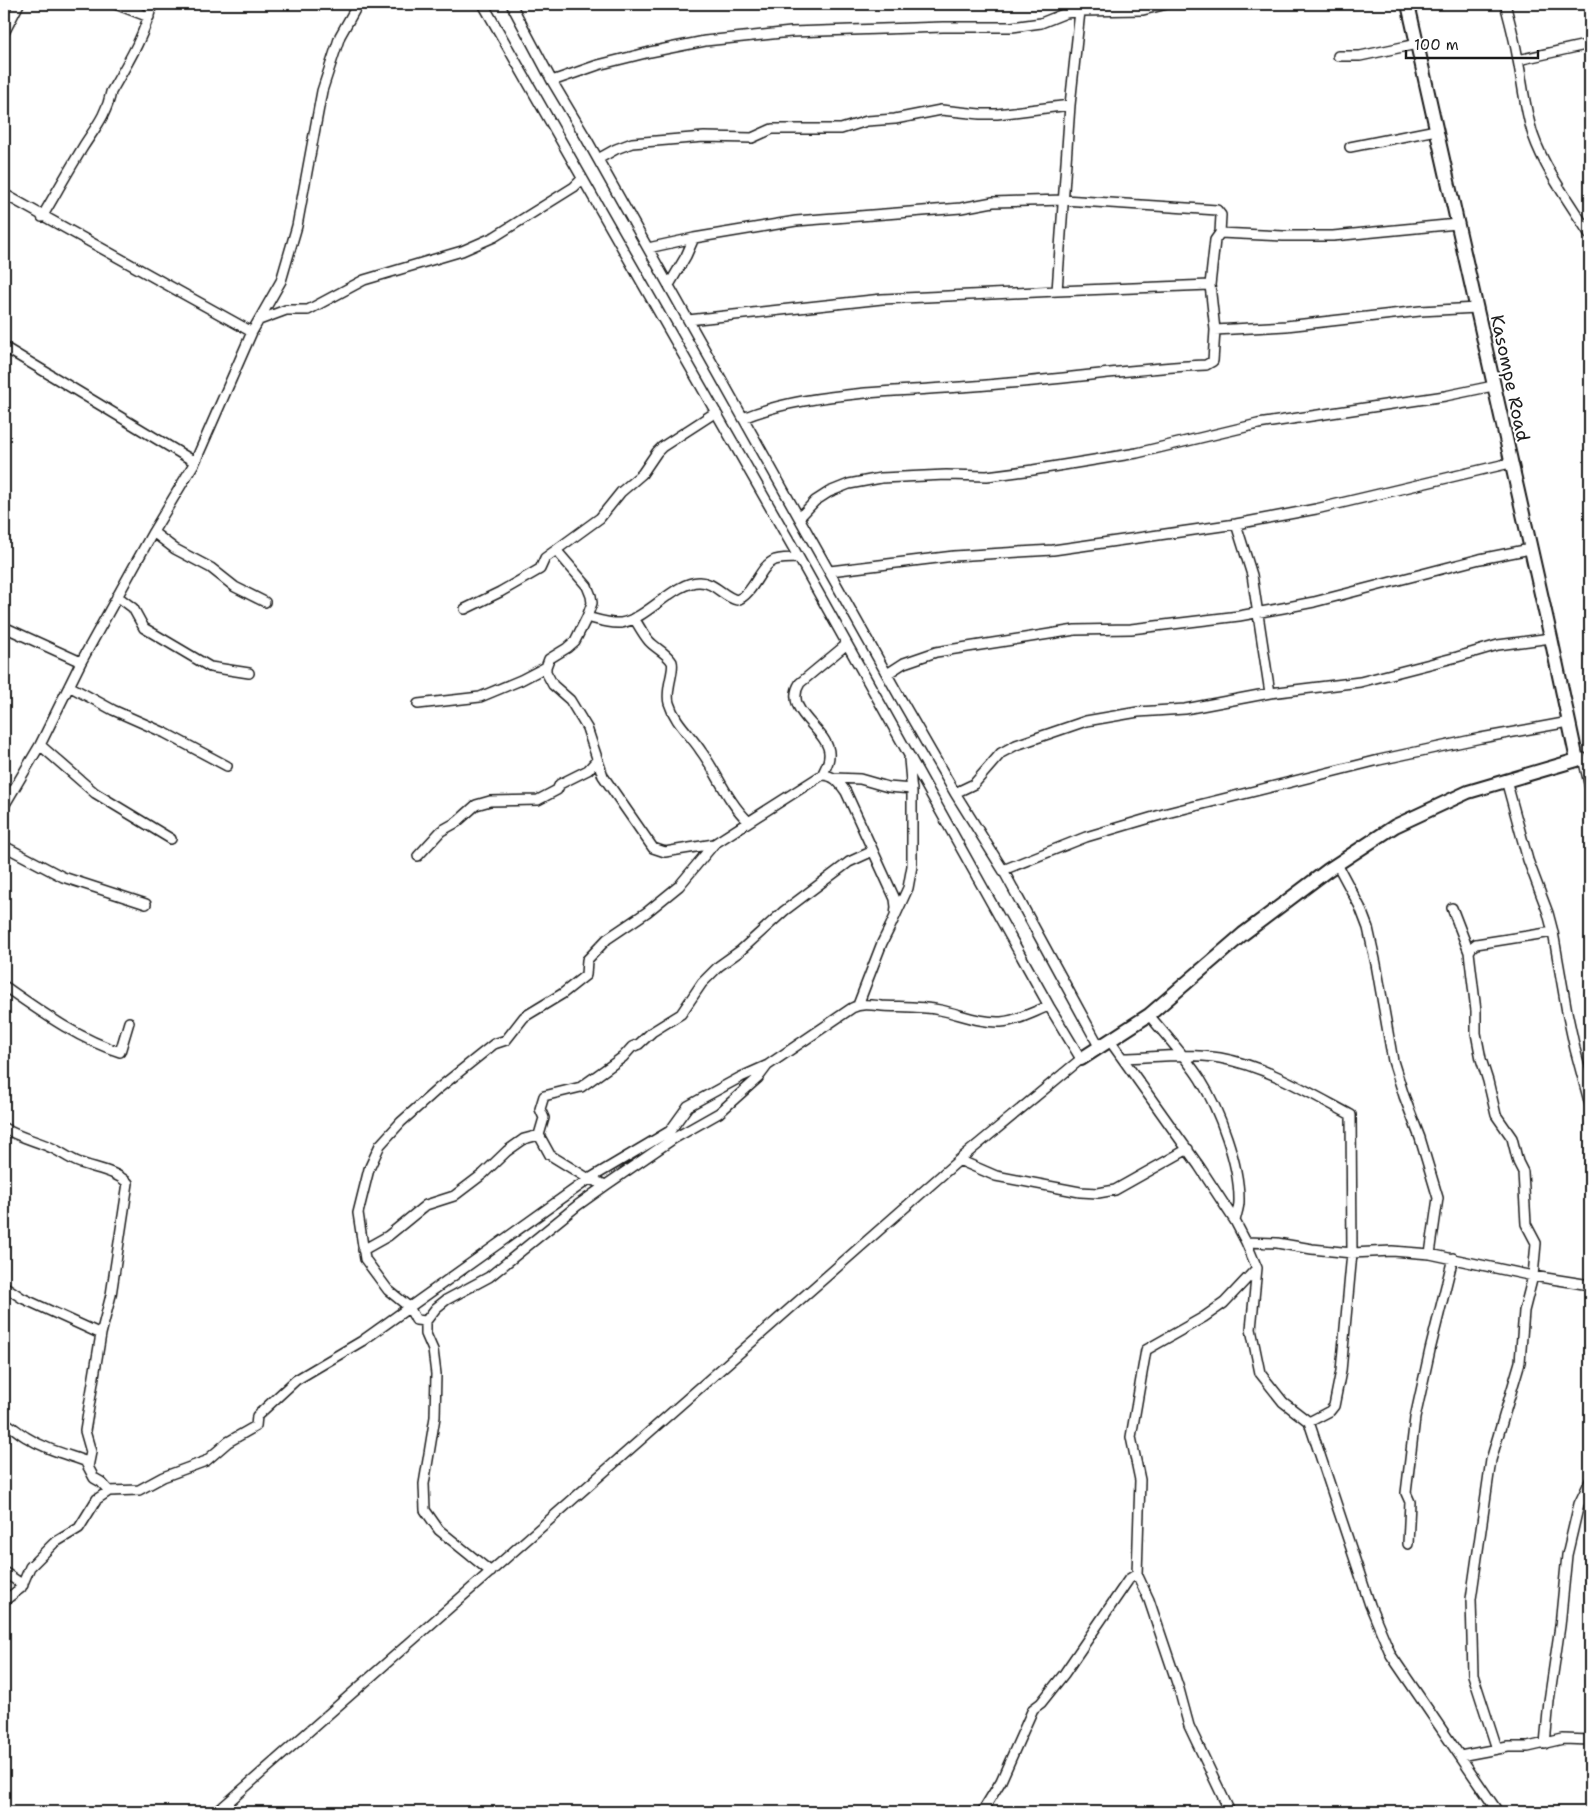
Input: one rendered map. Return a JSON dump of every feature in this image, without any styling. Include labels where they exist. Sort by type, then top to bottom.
[{"type":"street","points":[[4,33],[19,4]]},
{"type":"street","points":[[115,4],[149,17]]},
{"type":"street","points":[[42,216],[102,119],[111,92],[135,50],[149,17],[152,4]]},
{"type":"street","points":[[4,806],[40,745],[80,662],[153,532],[195,462],[252,332],[281,282],[297,226],[322,91],[340,36],[358,4]]},
{"type":"street","points":[[483,4],[799,558],[1048,1006],[1081,1059]]},
{"type":"street","points":[[511,4],[552,81],[598,159],[955,793],[1003,870],[1105,1044],[1124,1058],[1188,1149],[1235,1221],[1257,1268],[1251,1329],[1260,1373],[1283,1402],[1309,1422],[1370,1605],[1391,1655],[1498,1812]]},
{"type":"street","points":[[552,81],[598,65],[705,41],[790,32],[943,27],[1012,27],[1041,23],[1066,13],[1143,10],[1167,4]]},
{"type":"street","name":"Kasompe Road","points":[[1408,4],[1569,722],[1583,758]]},
{"type":"street","points":[[1505,4],[1518,60],[1524,102],[1534,136],[1545,163],[1590,235]]},
{"type":"street","points":[[1057,291],[1070,105],[1080,11]]},
{"type":"street","points":[[1338,56],[1360,56],[1417,44]]},
{"type":"street","points":[[1518,60],[1590,44]]},
{"type":"street","points":[[598,159],[616,148],[632,144],[704,137],[752,138],[772,129],[841,128],[867,121],[941,110],[997,114],[1070,105]]},
{"type":"street","points":[[1350,148],[1436,130]]},
{"type":"street","points":[[259,320],[286,310],[308,310],[364,280],[462,251],[494,237],[574,187],[582,179]]},
{"type":"street","points":[[4,194],[252,332]]},
{"type":"street","points":[[648,248],[694,238],[796,221],[961,208],[993,202],[1064,200],[1217,210],[1220,214],[1220,233],[1215,240],[1210,285],[1214,330],[1213,360],[1206,365],[1147,369],[1068,378],[831,396],[781,405],[743,418]]},
{"type":"street","points":[[1220,233],[1333,236],[1457,224]]},
{"type":"street","points":[[669,286],[694,238]]},
{"type":"street","points":[[688,320],[882,299],[1210,285]]},
{"type":"street","points":[[1214,330],[1286,326],[1403,313],[1477,308]]},
{"type":"street","points":[[4,347],[195,462]]},
{"type":"street","points":[[800,518],[815,500],[849,484],[912,476],[987,476],[1015,473],[1137,454],[1258,424],[1446,396],[1493,386]]},
{"type":"street","points":[[465,609],[540,569],[545,558],[600,518],[621,492],[636,480],[662,447],[716,412]]},
{"type":"street","points":[[830,571],[954,556],[1053,550],[1236,524],[1316,509],[1510,463]]},
{"type":"street","points":[[1236,524],[1252,575],[1270,693]]},
{"type":"street","points":[[153,532],[175,549],[211,568],[235,587],[265,602]]},
{"type":"street","points":[[887,674],[904,663],[936,652],[984,646],[1076,630],[1131,629],[1258,613],[1314,602],[1480,559],[1530,549]]},
{"type":"street","points":[[556,550],[587,586],[592,603],[575,641],[568,648],[549,659],[546,672],[553,685],[570,700],[587,728],[603,776],[653,848],[664,852],[714,844]]},
{"type":"street","points":[[587,617],[619,623],[630,621],[682,588],[692,583],[700,582],[713,586],[726,596],[737,600],[749,592],[767,566],[773,561],[799,558]]},
{"type":"street","points":[[117,596],[133,608],[144,628],[210,667],[249,673]]},
{"type":"street","points":[[634,618],[650,642],[670,659],[673,664],[668,692],[669,703],[676,719],[702,751],[728,798],[738,812],[748,821]]},
{"type":"street","points":[[4,627],[80,662]]},
{"type":"street","points":[[955,793],[974,784],[1001,753],[1016,745],[1086,721],[1138,712],[1185,709],[1270,693],[1360,682],[1498,645],[1551,638]]},
{"type":"street","points":[[426,1321],[416,1320],[409,1307],[388,1290],[365,1259],[358,1213],[369,1169],[380,1145],[400,1122],[439,1088],[494,1044],[506,1040],[524,1017],[562,994],[586,975],[587,960],[607,939],[647,912],[679,886],[714,844],[822,775],[827,764],[829,752],[820,734],[804,718],[797,693],[798,687],[800,683],[847,644]]},
{"type":"street","points":[[418,704],[480,697],[546,667]]},
{"type":"street","points":[[69,686],[113,710],[165,733],[227,766]]},
{"type":"street","points":[[1003,870],[1086,836],[1167,813],[1379,760],[1481,738],[1569,722]]},
{"type":"street","points":[[40,745],[94,793],[171,839]]},
{"type":"street","points":[[858,1005],[882,943],[908,888],[912,866],[912,789],[909,756]]},
{"type":"street","points":[[217,1812],[959,1160],[1081,1059],[1149,1015],[1243,934],[1337,864],[1396,826],[1468,792],[1583,758],[1590,788]]},
{"type":"street","points":[[418,856],[441,831],[457,822],[476,805],[490,801],[538,800],[557,790],[560,784],[588,770],[597,760]]},
{"type":"street","points":[[822,775],[834,778],[860,779],[888,787],[912,789]]},
{"type":"street","points":[[834,778],[846,792],[873,851],[894,899],[896,907],[895,916]]},
{"type":"street","points":[[1506,780],[1528,860],[1548,913],[1553,932],[1575,1050],[1590,1105]]},
{"type":"street","points":[[4,846],[63,877],[146,904]]},
{"type":"street","points":[[606,1185],[589,1179],[550,1155],[539,1135],[544,1118],[540,1109],[544,1096],[580,1088],[623,1057],[632,1047],[639,1044],[652,1032],[681,1014],[702,983],[719,966],[740,951],[784,911],[849,862],[873,851]]},
{"type":"street","points":[[1337,864],[1360,907],[1368,928],[1393,1061],[1420,1138],[1438,1198],[1430,1254]]},
{"type":"street","points":[[1452,908],[1469,952],[1476,1011],[1476,1033],[1481,1059],[1496,1115],[1512,1138],[1518,1162],[1523,1172],[1526,1224],[1536,1243],[1533,1276],[1524,1311],[1520,1362],[1491,1460],[1470,1599],[1473,1675],[1497,1749]]},
{"type":"street","points":[[1469,952],[1476,944],[1553,932]]},
{"type":"street","points":[[4,986],[38,1010],[66,1026],[102,1046],[120,1052],[129,1022]]},
{"type":"street","points":[[4,1601],[21,1588],[30,1567],[54,1543],[78,1528],[97,1499],[109,1490],[139,1490],[163,1477],[206,1461],[228,1442],[256,1426],[257,1416],[296,1380],[362,1341],[589,1179],[670,1131],[688,1106],[741,1077],[768,1065],[858,1005],[930,1008],[979,1020],[1001,1022],[1012,1020],[1048,1006]]},
{"type":"street","points":[[1149,1015],[1199,1078],[1214,1104],[1228,1143],[1237,1179],[1239,1203],[1235,1221]]},
{"type":"street","points":[[1124,1058],[1182,1055],[1219,1058],[1239,1063],[1303,1089],[1351,1115],[1352,1253],[1337,1401],[1330,1411],[1309,1422]]},
{"type":"street","points":[[491,1572],[438,1530],[426,1510],[424,1484],[435,1417],[436,1374],[433,1350],[426,1334],[426,1321],[436,1308],[446,1300],[489,1277],[578,1205],[606,1185],[673,1139],[719,1113],[758,1078],[768,1065]]},
{"type":"street","points":[[4,1128],[16,1136],[53,1148],[76,1162],[105,1170],[128,1183],[111,1295],[101,1334],[85,1431],[91,1452],[88,1468]]},
{"type":"street","points":[[364,1250],[388,1236],[426,1204],[454,1196],[483,1174],[506,1151],[524,1139],[539,1135]]},
{"type":"street","points":[[959,1160],[996,1176],[1080,1192],[1098,1193],[1115,1190],[1188,1149]]},
{"type":"street","points":[[1246,1242],[1276,1243],[1352,1253],[1392,1251],[1430,1254],[1533,1276],[1590,1285]]},
{"type":"street","points":[[1408,1544],[1410,1502],[1406,1493],[1415,1418],[1453,1258]]},
{"type":"street","points":[[1230,1812],[1189,1726],[1179,1689],[1149,1600],[1137,1574],[1140,1480],[1131,1437],[1146,1350],[1224,1303],[1257,1268]]},
{"type":"street","points":[[4,1286],[22,1298],[101,1334]]},
{"type":"street","points":[[4,1422],[25,1437],[48,1448],[85,1461],[94,1478],[109,1490]]},
{"type":"street","points":[[1545,1744],[1567,1555],[1579,1504],[1590,1481]]},
{"type":"street","points":[[4,1572],[23,1585]]},
{"type":"street","points":[[982,1812],[1001,1781],[1033,1709],[1041,1703],[1064,1674],[1129,1578],[1137,1574]]},
{"type":"street","points":[[1460,1756],[1497,1749],[1528,1747],[1563,1739],[1590,1740]]}]
